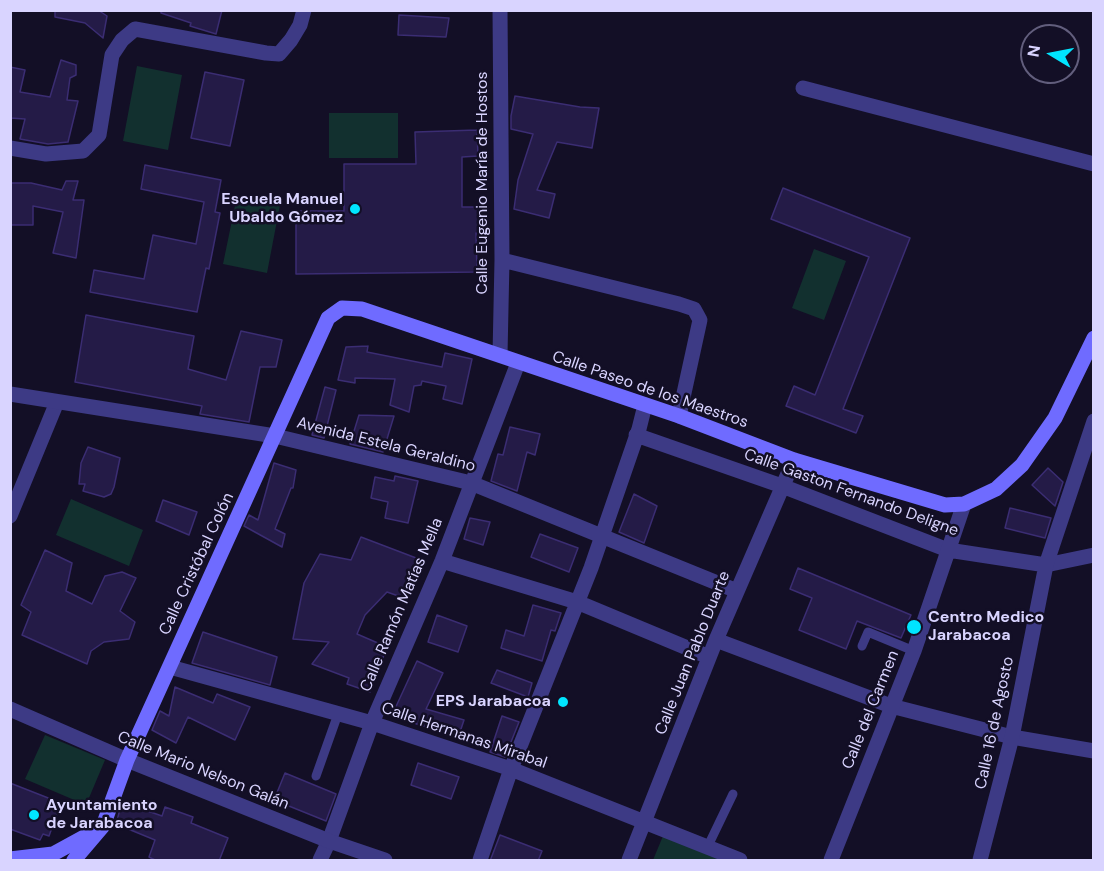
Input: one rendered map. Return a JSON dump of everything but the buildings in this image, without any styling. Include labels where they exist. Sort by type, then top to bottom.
[{"type":"main road","name":"Calle Paseo de los Maestros","points":[[328,318],[342,308],[362,309],[645,405],[794,460],[928,501],[945,505],[964,504]]},
{"type":"main road","name":"Calle Cristóbal Colón","points":[[74,861],[103,826],[127,760],[328,318]]},
{"type":"main road","points":[[964,504],[996,489],[1022,465],[1055,418],[1094,338]]},
{"type":"main road","points":[[11,860],[53,854],[103,826]]},
{"type":"street","points":[[10,148],[46,154],[83,151],[99,135],[112,55],[122,40],[135,29],[279,54],[300,25],[304,10]]},
{"type":"street","name":"Calle Eugenio María de Hostos","points":[[500,10],[502,260],[500,356]]},
{"type":"street","points":[[803,88],[1094,164]]},
{"type":"street","points":[[502,260],[694,309],[700,320],[679,417]]},
{"type":"street","name":"Calle Ramón Matías Mella","points":[[320,861],[372,723],[442,561],[518,363]]},
{"type":"street","name":"Avenida Estela Geraldino","points":[[10,394],[275,436],[471,483],[737,591]]},
{"type":"street","points":[[10,516],[57,402]]},
{"type":"street","points":[[480,861],[511,769],[602,537],[645,405]]},
{"type":"street","name":"Calle 16 de Agosto","points":[[980,861],[1012,737],[1046,565],[1094,421]]},
{"type":"street","name":"Calle Gaston Fernando Deligne","points":[[636,435],[782,486],[948,550],[1046,565],[1094,555]]},
{"type":"street","name":"Calle Juan Pablo Duarte","points":[[629,861],[716,640],[794,460]]},
{"type":"street","name":"Calle del Carmen","points":[[831,861],[914,651],[964,504]]},
{"type":"street","points":[[442,561],[577,602],[710,657]]},
{"type":"street","points":[[716,640],[891,706],[1012,737],[1094,751]]},
{"type":"street","name":"Calle Hermanas Mirabal","points":[[170,667],[372,723],[511,769],[740,861]]},
{"type":"street","name":"Calle Mario Nelson Galán","points":[[10,709],[127,760],[385,861]]},
{"type":"lane","points":[[862,646],[868,632],[914,651]]},
{"type":"lane","points":[[316,776],[338,714]]},
{"type":"lane","points":[[707,848],[733,794]]},
{"type":"green space","points":[[137,66],[182,75],[168,150],[123,141]]},
{"type":"green space","points":[[329,113],[398,113],[398,158],[329,158]]},
{"type":"green space","points":[[237,196],[280,205],[267,273],[223,264]]},
{"type":"green space","points":[[814,249],[846,261],[824,320],[792,308]]},
{"type":"green space","points":[[71,499],[143,530],[129,566],[56,535]]},
{"type":"green space","points":[[45,735],[105,760],[86,805],[25,779]]},
{"type":"green space","points":[[663,836],[726,860],[653,860]]},
{"type":"place","name":"Escuela Manuel Ubaldo Gómez","points":[[355,209]]},
{"type":"place","name":"Centro Medico Jarabacoa","points":[[914,627]]},
{"type":"place","name":"EPS Jarabacoa","points":[[563,702]]},
{"type":"place","name":"Ayuntamiento de Jarabacoa","points":[[34,815]]}]
